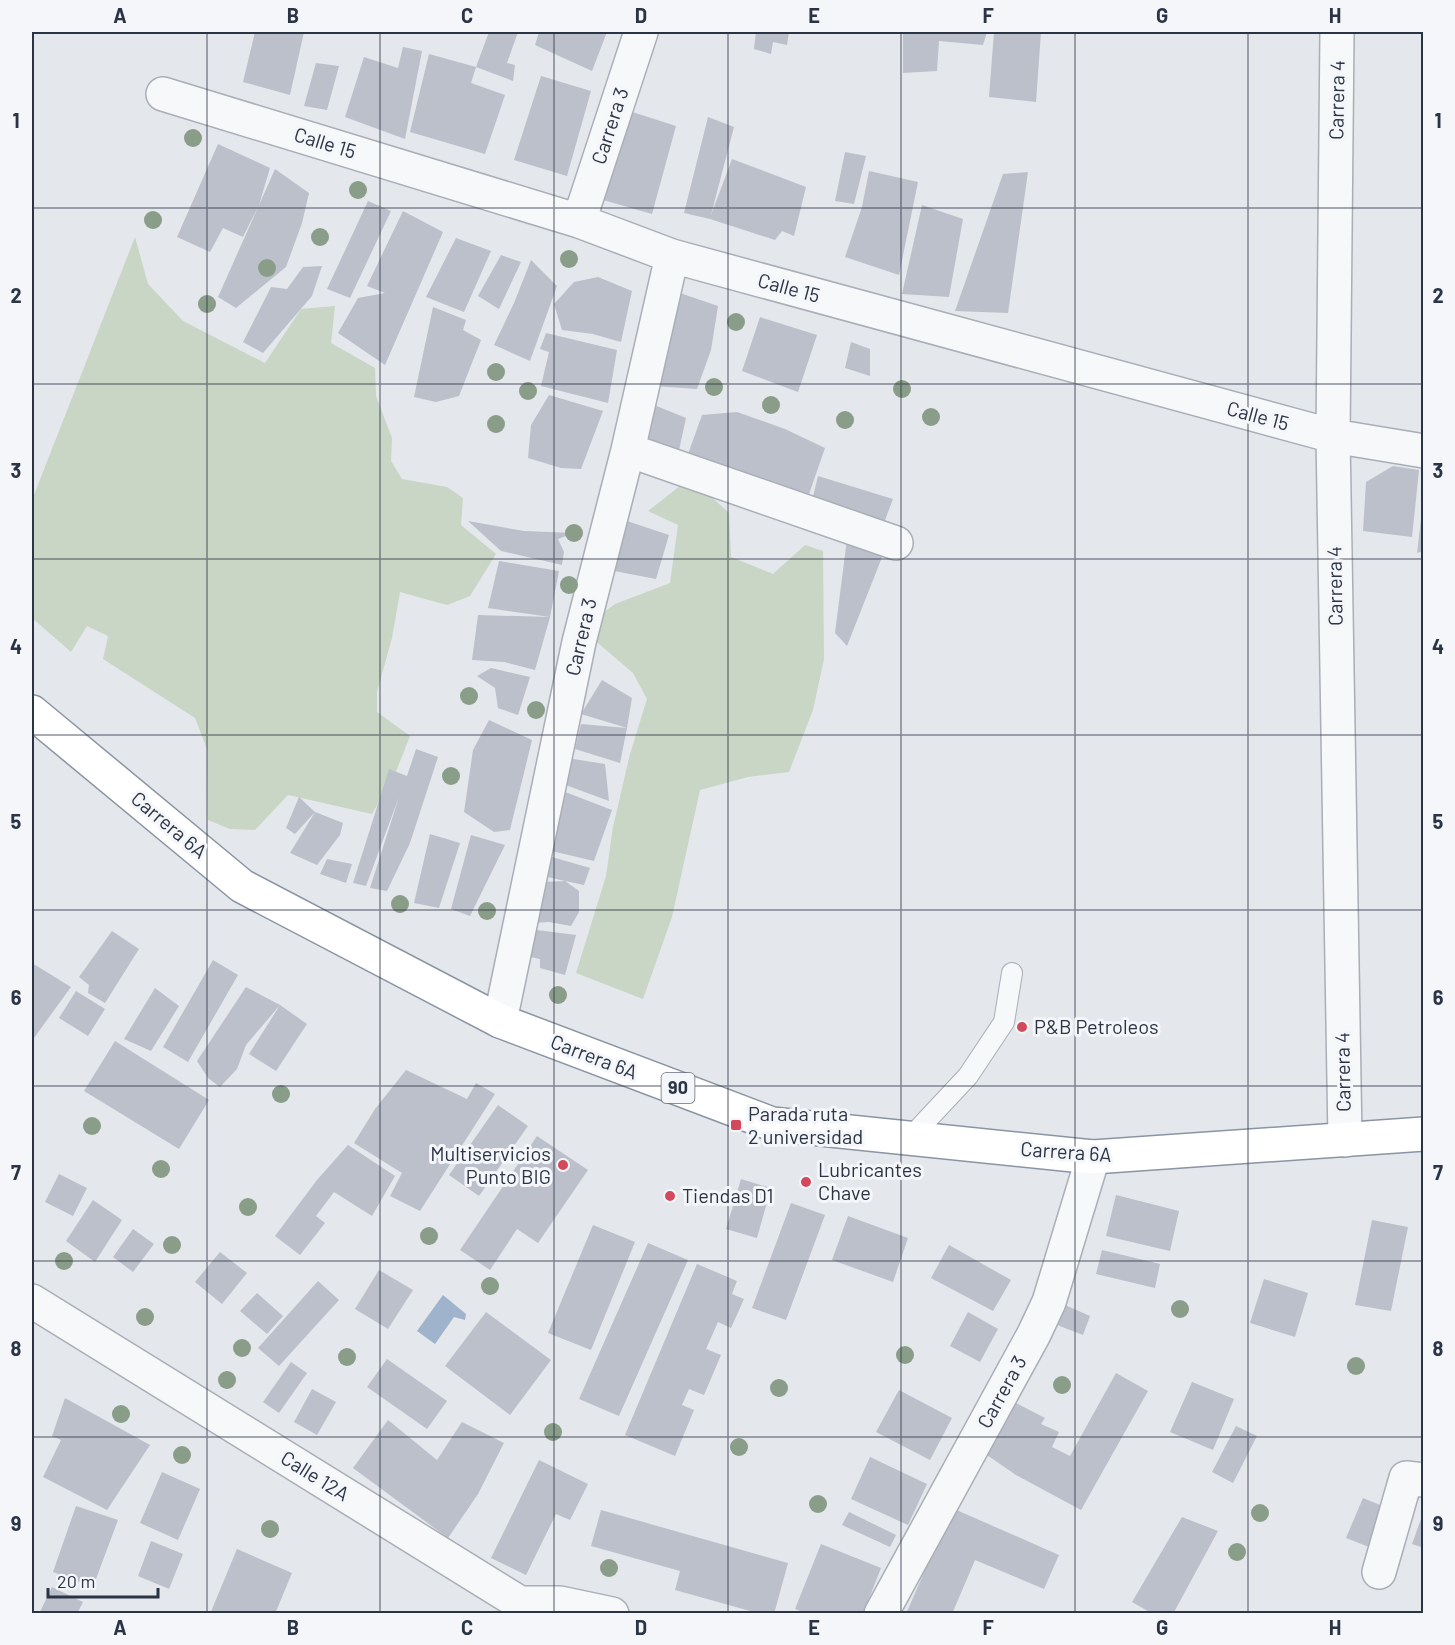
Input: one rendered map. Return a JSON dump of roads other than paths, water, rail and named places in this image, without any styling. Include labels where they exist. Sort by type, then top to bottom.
[{"type":"highway","name":"Carrera 6A","points":[[32,712],[242,886],[500,1021],[772,1124],[1093,1157],[1424,1134]]},
{"type":"street","name":"Carrera 3","points":[[579,221],[641,32]]},
{"type":"street","name":"Carrera 4","points":[[1337,32],[1333,436],[1344,1140]]},
{"type":"street","name":"Calle 15","points":[[163,94],[579,221],[672,256],[1333,436],[1424,451]]},
{"type":"street","name":"Carrera 3","points":[[500,1021],[579,642],[628,450],[672,256]]},
{"type":"street","points":[[628,450],[896,543]]},
{"type":"street","name":"Carrera 3","points":[[881,1614],[1034,1334],[1049,1302],[1093,1157]]},
{"type":"street","name":"Calle 12A","points":[[32,1301],[517,1608],[560,1603],[612,1614]]},
{"type":"street","points":[[1379,1572],[1415,1479]]},
{"type":"lane","points":[[910,1138],[968,1076],[1004,1022],[1012,973]]},
{"type":"water","points":[[443,1295],[466,1314],[465,1320],[454,1317],[435,1344],[417,1331]]},
{"type":"place","name":"P&B Petroleos","points":[[1022,1027]]},
{"type":"place","name":"Parada ruta 2 universidad","points":[[736,1125]]},
{"type":"place","name":"Multiservicios Punto BIG","points":[[563,1165]]},
{"type":"place","name":"Lubricantes Chave","points":[[806,1182]]},
{"type":"place","name":"Tiendas D1","points":[[670,1196]]}]
